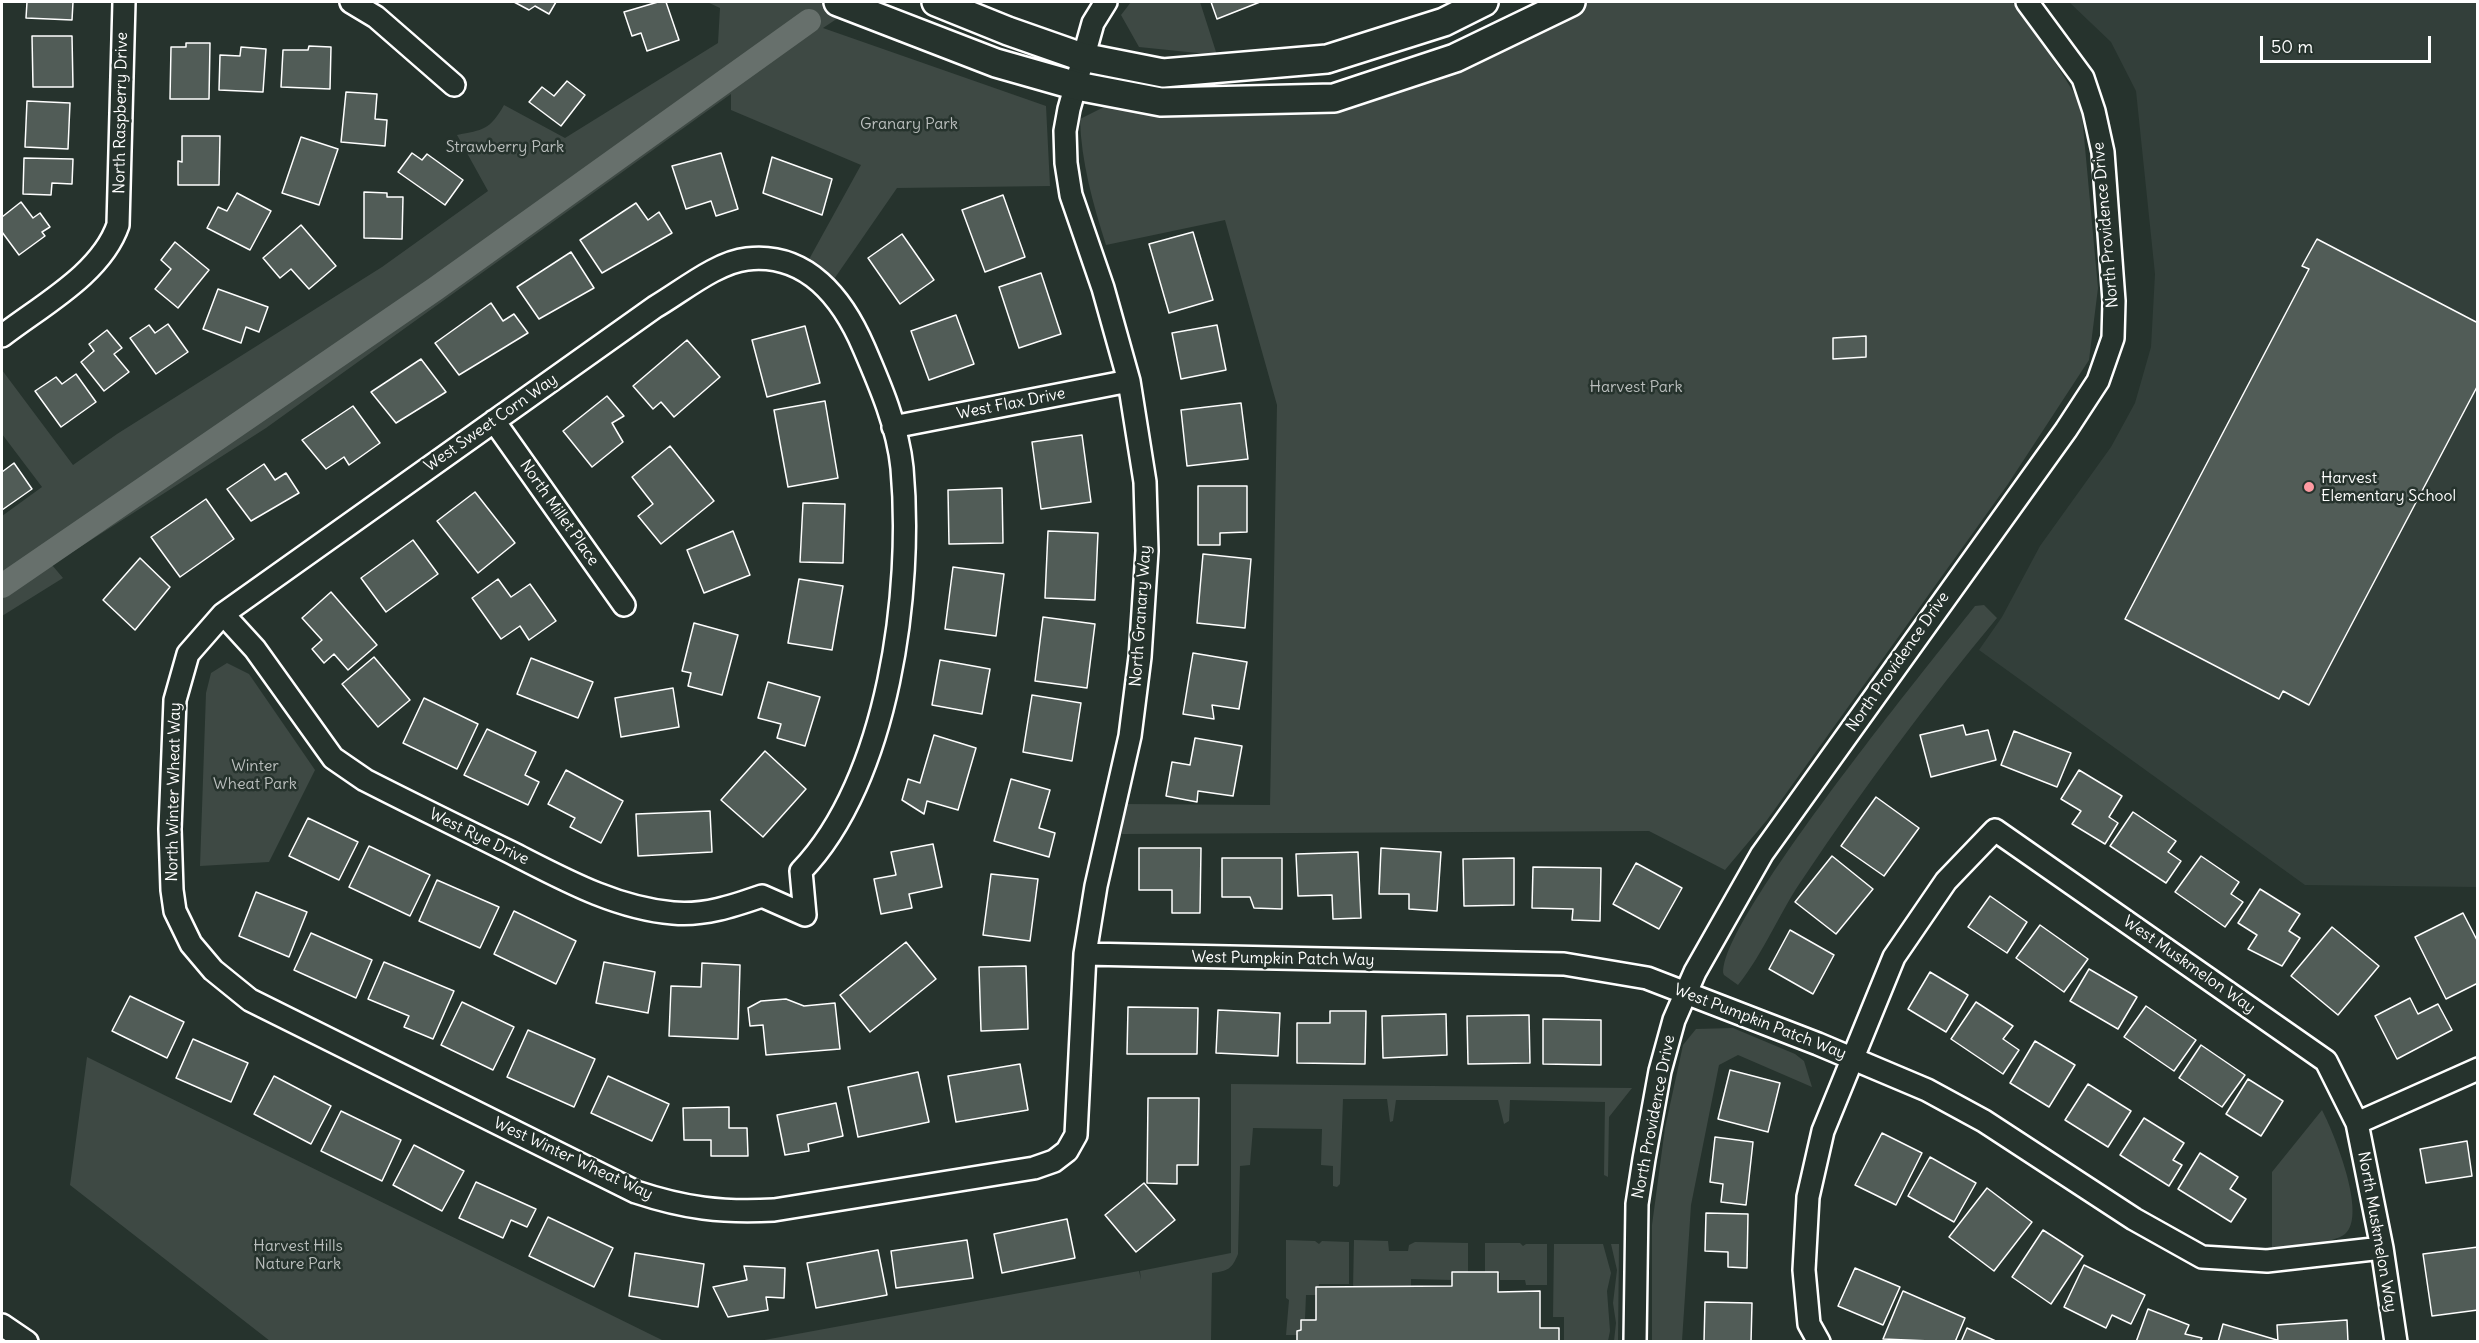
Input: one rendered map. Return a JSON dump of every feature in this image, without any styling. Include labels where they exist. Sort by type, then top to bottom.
[{"type":"street","name":"North Raspberry Drive","points":[[2,336],[94,265],[113,240],[118,225],[124,2]]},
{"type":"street","points":[[351,2],[376,17],[454,85]]},
{"type":"street","points":[[838,2],[996,63],[1077,86],[1161,102],[1334,98],[1455,58],[1570,2]]},
{"type":"street","points":[[936,2],[1082,57],[1163,73],[1327,59],[1444,22],[1484,2]]},
{"type":"street","name":"North Granary Way","points":[[1067,1151],[1076,1135],[1085,954],[1096,886],[1130,736],[1144,604],[1147,528],[1145,483],[1129,381],[1103,288],[1071,195],[1065,131],[1082,57],[1093,23],[1106,2]]},
{"type":"street","name":"North Providence Drive","points":[[1635,1341],[1636,1204],[1660,1071],[1674,1020],[1695,972],[1762,854],[2066,430],[2098,381],[2113,338],[2114,301],[2103,152],[2094,111],[2083,78],[2027,2]]},
{"type":"street","name":"West Sweet Corn Way","points":[[223,614],[656,307],[726,264],[747,258],[791,264],[826,286],[838,299],[857,332],[878,380],[893,427],[902,466],[906,555],[898,629],[885,699],[857,785],[820,852],[801,871],[805,915]]},
{"type":"street","name":"West Flax Drive","points":[[893,427],[1129,381]]},
{"type":"street","name":"North Millet Place","points":[[494,421],[624,605]]},
{"type":"street","name":"West Rye Drive","points":[[223,614],[255,649],[333,758],[365,780],[584,888],[635,907],[675,914],[695,913],[719,910],[762,896],[805,915]]},
{"type":"street","name":"North Winter Wheat Way","points":[[191,944],[175,911],[172,890],[170,829],[175,700],[188,654],[223,614]]},
{"type":"street","name":"West Muskmelon Way","points":[[1852,1058],[1894,957],[1946,881],[1995,830],[2326,1061],[2357,1123]]},
{"type":"street","name":"West Winter Wheat Way","points":[[191,944],[213,970],[250,1000],[636,1192],[699,1210],[737,1212],[774,1210],[1034,1168],[1054,1161],[1067,1151]]},
{"type":"street","name":"West Pumpkin Patch Way","points":[[1085,954],[1564,964],[1647,978],[1852,1058],[1927,1090],[1984,1121],[2134,1219],[2202,1257],[2267,1261],[2382,1248]]},
{"type":"street","points":[[1818,1341],[1809,1324],[1804,1270],[1808,1197],[1823,1131],[1852,1058]]},
{"type":"street","points":[[2357,1123],[2478,1069]]},
{"type":"street","name":"North Muskmelon Way","points":[[2357,1123],[2382,1248],[2396,1341]]},
{"type":"street","points":[[2,1325],[27,1341]]},
{"type":"shaded area","points":[[2069,2],[2477,2],[2477,887],[2305,885],[1979,650],[2002,617],[2040,546],[2111,447],[2135,403],[2151,347],[2155,274],[2136,91],[2111,42]]},
{"type":"green space","points":[[707,2],[862,2],[823,28],[1046,106],[1050,186],[897,188],[832,282],[807,263],[861,165],[731,110],[731,94],[266,428],[52,565],[63,578],[2,616],[2,516],[42,487],[2,434],[2,370],[73,465],[117,434],[382,267],[488,191],[457,135],[485,128],[494,120],[504,105],[565,138],[718,43],[720,8]]},
{"type":"green space","points":[[1131,2],[1200,2],[1217,55],[1139,47],[1121,15]]},
{"type":"green space","name":"Harvest Park","points":[[1584,2],[2012,2],[2031,24],[2081,104],[2098,288],[2089,360],[2008,484],[1767,820],[1725,870],[1649,831],[1122,834],[1123,804],[1270,805],[1277,405],[1225,220],[1106,245],[1088,182],[1080,119],[1104,107],[1219,114],[1351,105],[1476,65]]},
{"type":"green space","points":[[1984,605],[1997,618],[1921,713],[1850,810],[1795,890],[1756,959],[1738,985],[1724,975],[1730,948],[1753,905],[1788,851],[1876,732],[1975,606]]},
{"type":"green space","name":"Winter Wheat Park","points":[[227,663],[249,674],[315,770],[269,862],[200,866],[206,693],[211,673]]},
{"type":"green space","points":[[1733,1028],[1795,1054],[1804,1061],[1812,1087],[1738,1055],[1719,1065],[1691,1205],[1682,1341],[1652,1341],[1652,1225],[1665,1128],[1683,1045],[1696,1029]]},
{"type":"green space","name":"Harvest Hills Nature Park","points":[[87,1057],[664,1341],[270,1341],[70,1185]]},
{"type":"green space","points":[[1231,1084],[1632,1088],[1609,1117],[1608,1177],[1604,1175],[1605,1102],[1510,1100],[1509,1121],[1504,1124],[1498,1100],[1396,1100],[1393,1121],[1390,1122],[1387,1099],[1343,1099],[1340,1184],[1337,1187],[1333,1186],[1333,1166],[1321,1165],[1322,1129],[1253,1128],[1250,1165],[1240,1166],[1238,1254],[1229,1268],[1212,1273],[1211,1341],[759,1341],[1139,1271],[1141,1280],[1140,1271],[1231,1253]]},
{"type":"green space","points":[[2322,1110],[2340,1153],[2351,1192],[2353,1210],[2351,1224],[2345,1234],[2331,1240],[2272,1249],[2272,1172]]},
{"type":"green space","points":[[1286,1240],[1315,1241],[1319,1244],[1322,1241],[1349,1242],[1349,1284],[1319,1284],[1317,1295],[1306,1295],[1305,1319],[1301,1320],[1301,1330],[1297,1330],[1297,1335],[1286,1335],[1289,1300],[1286,1298]]},
{"type":"green space","points":[[1354,1240],[1388,1241],[1389,1251],[1408,1251],[1409,1245],[1415,1242],[1468,1243],[1468,1272],[1453,1280],[1411,1279],[1411,1290],[1353,1289]]},
{"type":"green space","points":[[1485,1243],[1520,1243],[1523,1246],[1547,1244],[1547,1285],[1526,1285],[1525,1280],[1500,1280],[1500,1273],[1485,1272]]},
{"type":"green space","points":[[1554,1244],[1603,1244],[1611,1273],[1607,1291],[1610,1331],[1608,1341],[1564,1341],[1564,1317],[1553,1317]]},
{"type":"green space","points":[[1611,1244],[1619,1244],[1618,1341],[1614,1341],[1616,1323],[1613,1303],[1617,1270]]},
{"type":"building","points":[[27,2],[73,2],[72,20],[26,18]]},
{"type":"building","points":[[514,2],[556,2],[549,14],[535,6],[529,10]]},
{"type":"building","points":[[658,2],[666,2],[679,40],[647,51],[641,33],[632,36],[624,12]]},
{"type":"building","points":[[1211,2],[1260,2],[1217,19]]},
{"type":"building","points":[[32,36],[72,36],[73,87],[33,87]]},
{"type":"building","points":[[186,43],[210,43],[209,99],[170,99],[171,47],[186,47]]},
{"type":"building","points":[[309,46],[331,47],[330,89],[281,87],[283,50],[308,50]]},
{"type":"building","points":[[241,47],[266,49],[263,92],[219,90],[220,55],[240,56]]},
{"type":"building","points":[[567,81],[585,95],[561,126],[529,102],[542,87],[554,96]]},
{"type":"building","points":[[346,92],[377,94],[375,119],[387,120],[385,146],[341,142]]},
{"type":"building","points":[[27,101],[70,103],[68,149],[25,147]]},
{"type":"building","points":[[182,136],[220,136],[219,185],[178,185],[178,161],[182,162]]},
{"type":"building","points":[[301,137],[338,149],[319,205],[282,193]]},
{"type":"building","points":[[412,153],[422,160],[427,154],[463,180],[445,205],[398,172]]},
{"type":"building","points":[[721,153],[738,209],[716,216],[711,201],[686,209],[672,166]]},
{"type":"building","points":[[772,157],[832,179],[822,215],[763,193]]},
{"type":"building","points":[[24,158],[73,159],[72,184],[52,183],[51,195],[23,194]]},
{"type":"building","points":[[364,192],[387,193],[387,197],[403,197],[402,239],[364,238]]},
{"type":"building","points":[[237,193],[271,211],[250,250],[207,228],[218,207],[227,211]]},
{"type":"building","points":[[1003,195],[1025,257],[985,272],[962,210]]},
{"type":"building","points":[[21,202],[33,218],[40,213],[50,227],[42,232],[45,236],[19,255],[2,232],[2,217]]},
{"type":"building","points":[[636,203],[648,220],[659,212],[672,233],[602,273],[580,240]]},
{"type":"building","points":[[301,225],[336,266],[309,289],[291,269],[280,278],[263,258]]},
{"type":"building","points":[[1193,232],[1213,300],[1169,313],[1149,244]]},
{"type":"building","points":[[902,234],[934,280],[900,304],[868,258]]},
{"type":"building","name":"Harvest Elementary School","points":[[2317,239],[2478,323],[2478,385],[2309,705],[2283,691],[2279,699],[2125,619],[2309,269],[2302,266]]},
{"type":"building","points":[[175,242],[209,270],[178,308],[155,289],[171,269],[161,260]]},
{"type":"building","points":[[571,252],[594,288],[539,319],[517,287]]},
{"type":"building","points":[[1041,273],[1061,334],[1019,348],[999,287]]},
{"type":"building","points":[[218,289],[268,307],[259,332],[246,327],[241,343],[203,329]]},
{"type":"building","points":[[491,303],[503,321],[514,314],[528,333],[459,375],[435,343]]},
{"type":"building","points":[[956,315],[974,364],[929,380],[911,331]]},
{"type":"building","points":[[168,324],[188,352],[156,374],[130,338],[149,325],[155,333]]},
{"type":"building","points":[[1217,325],[1226,370],[1181,379],[1172,333]]},
{"type":"building","points":[[805,326],[820,383],[767,397],[752,340]]},
{"type":"building","points":[[107,330],[122,348],[114,354],[129,372],[104,391],[81,362],[94,351],[89,344]]},
{"type":"building","points":[[1866,336],[1866,357],[1833,359],[1833,338]]},
{"type":"building","points":[[687,340],[720,377],[674,417],[661,402],[653,409],[633,386]]},
{"type":"building","points":[[421,359],[446,392],[396,423],[371,392]]},
{"type":"building","points":[[76,374],[96,402],[61,427],[35,391],[56,377],[62,384]]},
{"type":"building","points":[[607,396],[624,416],[612,423],[623,442],[592,467],[563,431]]},
{"type":"building","points":[[825,401],[838,478],[788,487],[774,410]]},
{"type":"building","points":[[1241,403],[1248,459],[1187,466],[1181,410]]},
{"type":"building","points":[[353,406],[380,443],[349,465],[344,457],[326,469],[302,440]]},
{"type":"building","points":[[1082,435],[1091,502],[1041,509],[1032,442]]},
{"type":"building","points":[[670,446],[714,501],[661,544],[638,516],[653,504],[632,477]]},
{"type":"building","points":[[14,463],[32,489],[2,510],[2,472]]},
{"type":"building","points":[[264,464],[275,480],[286,473],[299,493],[251,521],[227,489]]},
{"type":"building","points":[[1198,486],[1247,486],[1247,532],[1220,533],[1220,545],[1198,545]]},
{"type":"building","points":[[1002,488],[1003,543],[949,544],[948,490]]},
{"type":"building","points":[[475,492],[515,543],[478,573],[437,521]]},
{"type":"building","points":[[206,499],[234,539],[180,577],[151,537]]},
{"type":"building","points":[[803,503],[845,504],[843,563],[800,562]]},
{"type":"building","points":[[733,531],[750,575],[704,593],[687,550]]},
{"type":"building","points":[[1048,531],[1098,533],[1095,600],[1045,598]]},
{"type":"building","points":[[413,540],[438,574],[386,612],[361,578]]},
{"type":"building","points":[[1203,554],[1251,559],[1245,628],[1197,623]]},
{"type":"building","points":[[140,558],[170,587],[135,630],[103,600]]},
{"type":"building","points":[[953,567],[1004,574],[996,636],[945,629]]},
{"type":"building","points":[[498,579],[511,597],[530,584],[556,621],[529,640],[520,626],[501,639],[472,598]]},
{"type":"building","points":[[799,579],[843,586],[832,650],[788,643]]},
{"type":"building","points":[[331,592],[377,645],[348,670],[334,654],[324,663],[312,649],[322,640],[302,618]]},
{"type":"building","points":[[1043,617],[1095,624],[1087,688],[1035,681]]},
{"type":"building","points":[[694,623],[738,635],[722,695],[688,686],[691,673],[682,671]]},
{"type":"building","points":[[1193,653],[1247,662],[1239,709],[1212,705],[1214,719],[1183,714]]},
{"type":"building","points":[[374,657],[410,700],[378,727],[342,684]]},
{"type":"building","points":[[531,658],[593,682],[578,718],[517,694]]},
{"type":"building","points":[[940,660],[990,669],[982,714],[932,705]]},
{"type":"building","points":[[768,682],[820,697],[805,746],[777,738],[781,724],[758,718]]},
{"type":"building","points":[[673,688],[679,727],[621,737],[615,698]]},
{"type":"building","points":[[1032,695],[1081,703],[1072,761],[1023,752]]},
{"type":"building","points":[[424,698],[478,724],[457,769],[403,743]]},
{"type":"building","points":[[1963,725],[1966,735],[1988,730],[1996,760],[1931,777],[1920,735]]},
{"type":"building","points":[[487,729],[536,752],[525,775],[539,782],[528,805],[464,775]]},
{"type":"building","points":[[2014,731],[2071,753],[2057,787],[2001,765]]},
{"type":"building","points":[[934,735],[976,748],[958,810],[927,801],[924,814],[902,800],[908,779],[920,783]]},
{"type":"building","points":[[1195,738],[1242,746],[1233,796],[1198,791],[1197,802],[1166,796],[1172,762],[1190,765]]},
{"type":"building","points":[[765,751],[806,789],[763,837],[721,800]]},
{"type":"building","points":[[566,770],[623,801],[601,843],[570,827],[575,818],[548,804]]},
{"type":"building","points":[[2079,770],[2122,796],[2109,817],[2118,823],[2105,844],[2072,824],[2081,811],[2061,799]]},
{"type":"building","points":[[1011,779],[1050,790],[1039,828],[1055,833],[1049,857],[994,841]]},
{"type":"building","points":[[1876,797],[1919,828],[1884,876],[1841,846]]},
{"type":"building","points":[[710,811],[712,852],[638,856],[636,814]]},
{"type":"building","points":[[2133,812],[2176,841],[2168,852],[2181,861],[2166,883],[2110,846]]},
{"type":"building","points":[[308,818],[358,842],[339,880],[289,856]]},
{"type":"building","points":[[933,844],[942,887],[909,894],[912,908],[881,914],[874,879],[896,875],[891,852]]},
{"type":"building","points":[[369,846],[430,875],[410,916],[349,887]]},
{"type":"building","points":[[1139,848],[1201,848],[1200,913],[1172,913],[1172,890],[1139,890]]},
{"type":"building","points":[[1381,848],[1441,852],[1437,911],[1409,909],[1409,894],[1379,894]]},
{"type":"building","points":[[1358,852],[1361,918],[1333,919],[1332,895],[1298,896],[1296,854]]},
{"type":"building","points":[[1832,856],[1873,889],[1836,934],[1795,902]]},
{"type":"building","points":[[2201,856],[2239,882],[2231,894],[2243,902],[2225,927],[2175,892]]},
{"type":"building","points":[[1222,858],[1282,858],[1282,909],[1254,908],[1250,897],[1222,897]]},
{"type":"building","points":[[1514,858],[1514,905],[1464,906],[1463,859]]},
{"type":"building","points":[[1636,863],[1682,888],[1659,929],[1613,904]]},
{"type":"building","points":[[1533,867],[1601,868],[1600,921],[1572,920],[1573,909],[1532,908]]},
{"type":"building","points":[[991,874],[1038,879],[1030,941],[983,935]]},
{"type":"building","points":[[437,880],[499,907],[480,948],[419,921]]},
{"type":"building","points":[[2260,889],[2300,914],[2289,931],[2300,938],[2282,966],[2248,949],[2257,935],[2238,923]]},
{"type":"building","points":[[256,892],[307,912],[289,957],[239,936]]},
{"type":"building","points":[[1990,896],[2027,922],[2007,953],[1968,927]]},
{"type":"building","points":[[514,911],[576,941],[556,984],[494,954]]},
{"type":"building","points":[[2463,913],[2478,942],[2478,983],[2446,999],[2415,937]]},
{"type":"building","points":[[2040,925],[2088,959],[2064,992],[2016,958]]},
{"type":"building","points":[[2332,927],[2379,966],[2338,1015],[2291,976]]},
{"type":"building","points":[[1790,930],[1834,955],[1813,994],[1769,969]]},
{"type":"building","points":[[311,933],[372,960],[356,998],[294,970]]},
{"type":"building","points":[[906,942],[936,979],[870,1032],[840,995]]},
{"type":"building","points":[[384,962],[454,991],[433,1039],[404,1027],[409,1016],[368,999]]},
{"type":"building","points":[[604,962],[655,972],[648,1013],[596,1003]]},
{"type":"building","points":[[702,963],[740,965],[738,1039],[669,1036],[671,986],[701,987]]},
{"type":"building","points":[[1026,966],[1028,1029],[981,1031],[979,967]]},
{"type":"building","points":[[2089,969],[2137,997],[2118,1029],[2070,1001]]},
{"type":"building","points":[[1930,972],[1968,995],[1946,1032],[1908,1009]]},
{"type":"building","points":[[130,996],[184,1022],[167,1058],[112,1031]]},
{"type":"building","points":[[2410,998],[2418,1014],[2438,1004],[2452,1030],[2397,1059],[2375,1016]]},
{"type":"building","points":[[786,999],[804,1006],[835,1003],[840,1049],[766,1055],[763,1025],[750,1026],[748,1008],[761,1001]]},
{"type":"building","points":[[462,1002],[514,1027],[493,1070],[441,1045]]},
{"type":"building","points":[[1976,1002],[2013,1026],[2003,1039],[2019,1050],[2003,1074],[1951,1039]]},
{"type":"building","points":[[2146,1006],[2196,1040],[2174,1071],[2124,1037]]},
{"type":"building","points":[[1128,1007],[1198,1008],[1197,1054],[1127,1054]]},
{"type":"building","points":[[1218,1010],[1280,1013],[1278,1056],[1216,1053]]},
{"type":"building","points":[[1330,1011],[1366,1011],[1365,1064],[1297,1063],[1297,1023],[1330,1023]]},
{"type":"building","points":[[1446,1014],[1447,1055],[1383,1058],[1382,1016]]},
{"type":"building","points":[[1529,1015],[1530,1063],[1468,1064],[1467,1016]]},
{"type":"building","points":[[1543,1019],[1601,1020],[1601,1065],[1543,1064]]},
{"type":"building","points":[[528,1030],[595,1059],[574,1107],[507,1077]]},
{"type":"building","points":[[193,1039],[248,1063],[231,1102],[176,1078]]},
{"type":"building","points":[[2035,1041],[2075,1065],[2049,1107],[2010,1083]]},
{"type":"building","points":[[2201,1045],[2245,1075],[2222,1107],[2179,1078]]},
{"type":"building","points":[[1020,1064],[1028,1110],[956,1122],[948,1076]]},
{"type":"building","points":[[1730,1070],[1780,1083],[1768,1132],[1718,1119]]},
{"type":"building","points":[[918,1072],[929,1122],[858,1137],[848,1087]]},
{"type":"building","points":[[274,1076],[331,1106],[311,1144],[254,1114]]},
{"type":"building","points":[[608,1076],[669,1104],[652,1141],[591,1113]]},
{"type":"building","points":[[2248,1079],[2283,1101],[2261,1136],[2226,1114]]},
{"type":"building","points":[[2088,1084],[2131,1111],[2108,1147],[2065,1120]]},
{"type":"building","points":[[1148,1098],[1199,1098],[1198,1165],[1177,1165],[1177,1184],[1147,1183]]},
{"type":"building","points":[[836,1103],[843,1136],[808,1144],[809,1151],[785,1155],[777,1115]]},
{"type":"building","points":[[729,1107],[729,1128],[747,1128],[748,1156],[711,1156],[711,1140],[684,1140],[683,1108]]},
{"type":"building","points":[[341,1111],[401,1140],[382,1181],[321,1151]]},
{"type":"building","points":[[2144,1118],[2184,1143],[2173,1160],[2182,1165],[2169,1186],[2120,1155]]},
{"type":"building","points":[[1882,1133],[1922,1153],[1896,1205],[1855,1185]]},
{"type":"building","points":[[1715,1137],[1753,1142],[1746,1205],[1721,1202],[1723,1184],[1710,1182]]},
{"type":"building","points":[[2467,1141],[2472,1176],[2426,1183],[2420,1149]]},
{"type":"building","points":[[414,1145],[464,1171],[442,1211],[393,1185]]},
{"type":"building","points":[[2200,1153],[2238,1177],[2230,1189],[2246,1199],[2231,1222],[2178,1189]]},
{"type":"building","points":[[1930,1157],[1976,1183],[1954,1222],[1908,1196]]},
{"type":"building","points":[[476,1182],[536,1209],[527,1227],[511,1220],[503,1238],[459,1218]]},
{"type":"building","points":[[1144,1183],[1175,1220],[1136,1252],[1105,1215]]},
{"type":"building","points":[[1987,1188],[2032,1222],[1994,1271],[1949,1237]]},
{"type":"building","points":[[1706,1213],[1748,1214],[1747,1268],[1728,1267],[1728,1252],[1705,1251]]},
{"type":"building","points":[[548,1217],[613,1248],[594,1287],[529,1256]]},
{"type":"building","points":[[1067,1219],[1075,1258],[1002,1273],[994,1234]]},
{"type":"building","points":[[2043,1230],[2083,1256],[2051,1304],[2012,1277]]},
{"type":"building","points":[[967,1240],[973,1278],[896,1288],[891,1251]]},
{"type":"building","points":[[2478,1247],[2478,1310],[2432,1316],[2423,1254]]},
{"type":"building","points":[[878,1250],[887,1295],[816,1308],[807,1263]]},
{"type":"building","points":[[635,1253],[704,1264],[698,1307],[629,1296]]},
{"type":"building","points":[[2084,1265],[2145,1295],[2131,1324],[2112,1315],[2106,1328],[2064,1307]]},
{"type":"building","points":[[744,1266],[785,1268],[784,1298],[766,1297],[768,1310],[728,1317],[713,1287],[747,1280]]},
{"type":"building","points":[[1855,1268],[1900,1287],[1883,1325],[1838,1306]]},
{"type":"building","points":[[1452,1272],[1498,1272],[1498,1292],[1540,1291],[1540,1328],[1559,1328],[1559,1342],[1297,1342],[1297,1331],[1301,1330],[1301,1320],[1316,1320],[1316,1287],[1452,1286]]},
{"type":"building","points":[[1903,1291],[1965,1318],[1955,1342],[1883,1339]]},
{"type":"building","points":[[1705,1302],[1752,1303],[1751,1342],[1704,1342]]},
{"type":"building","points":[[2148,1309],[2189,1325],[2185,1334],[2202,1338],[2200,1342],[2136,1342]]},
{"type":"building","points":[[2347,1320],[2348,1342],[2278,1342],[2277,1325]]},
{"type":"building","points":[[2223,1324],[2277,1340],[2277,1342],[2218,1342]]},
{"type":"building","points":[[1967,1328],[1998,1342],[1961,1342]]},
{"type":"waterway","points":[[2,586],[435,289],[809,21]]},
{"type":"place","name":"Harvest Elementary School","points":[[2309,487]]},
{"type":"park label","name":"Granary Park","points":[[909,124]]},
{"type":"park label","name":"Strawberry Park","points":[[505,147]]}]
